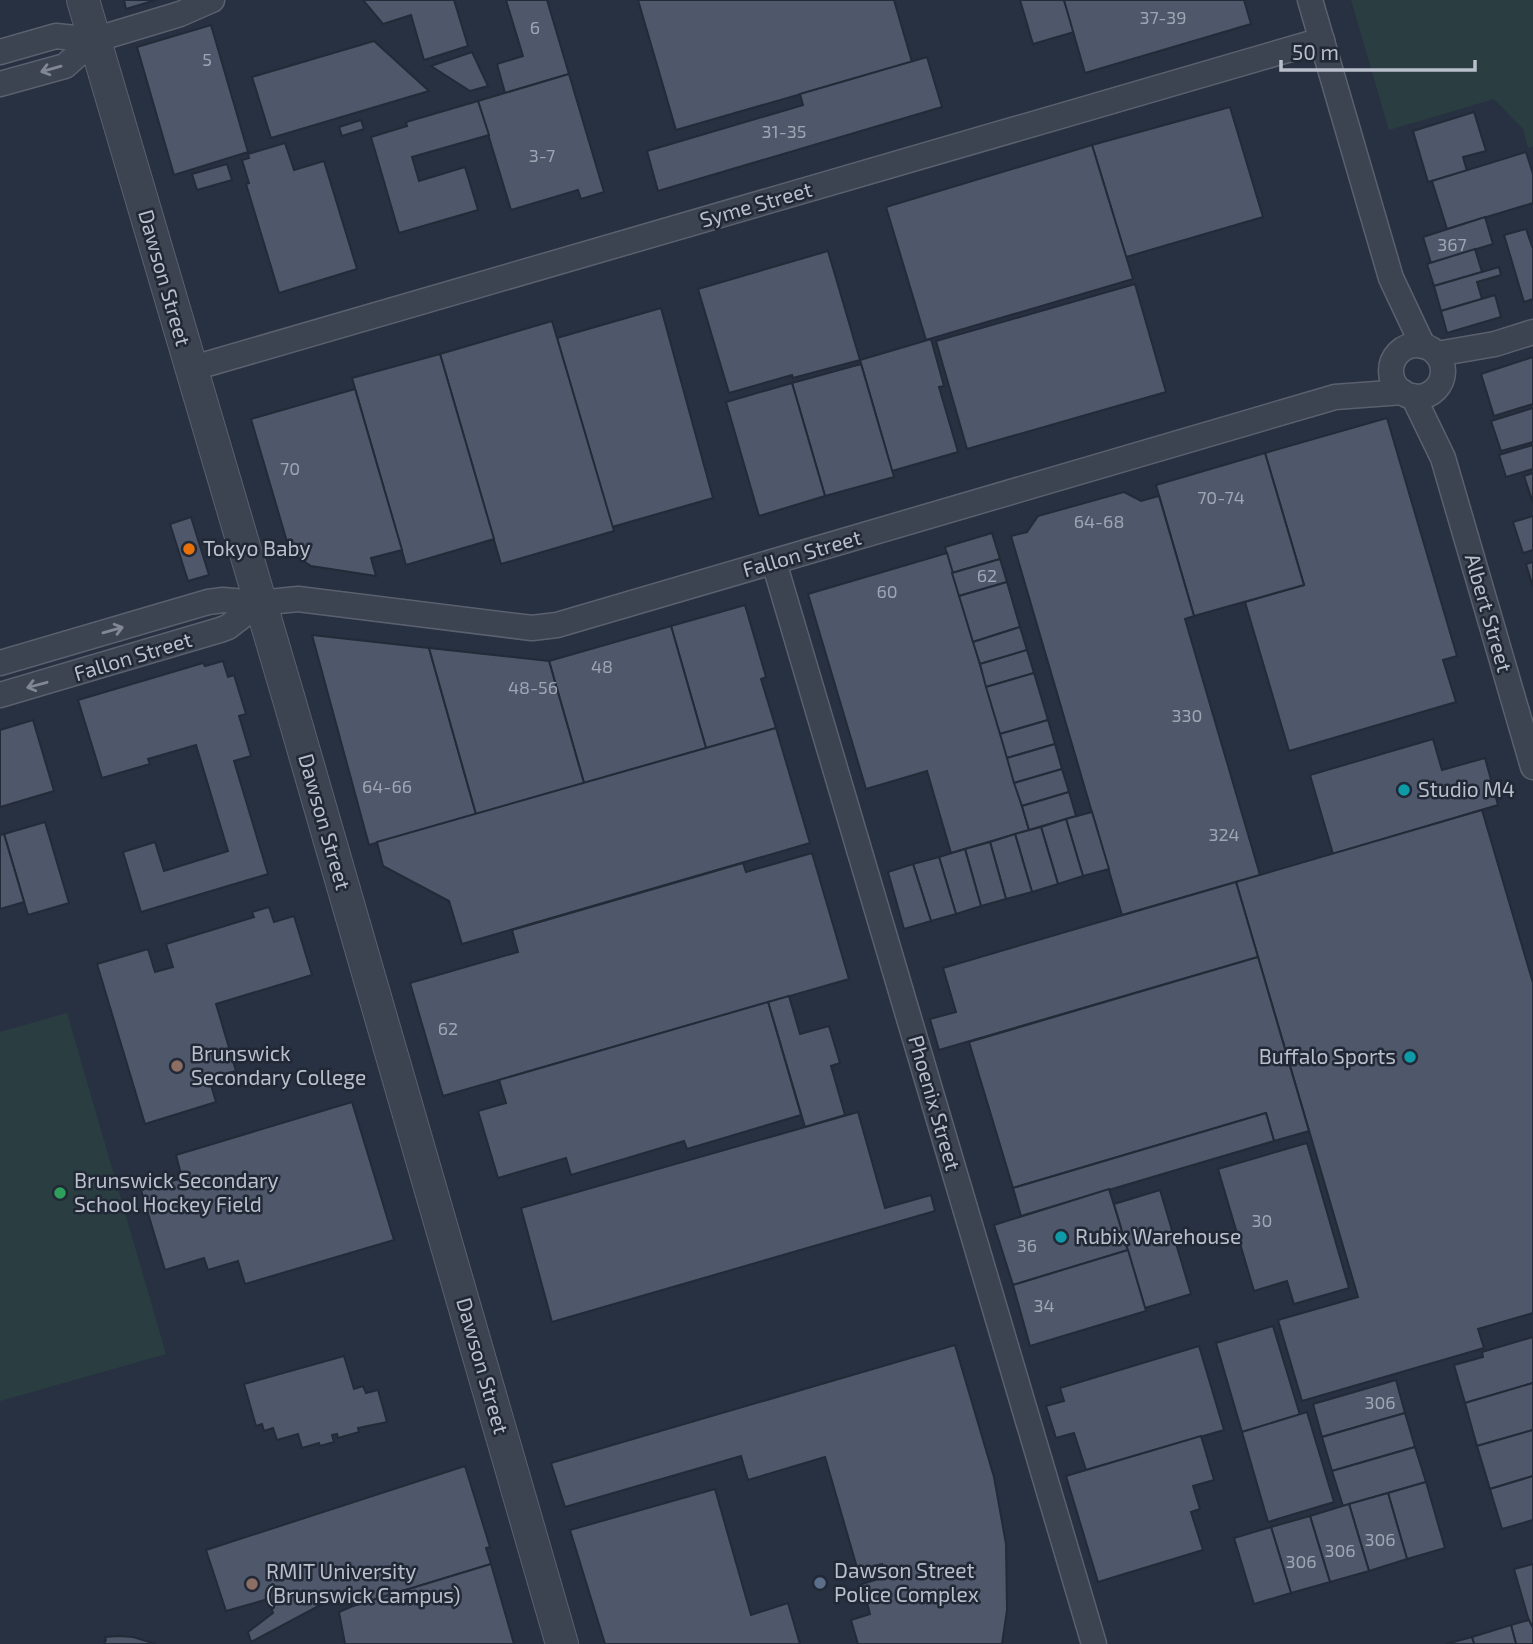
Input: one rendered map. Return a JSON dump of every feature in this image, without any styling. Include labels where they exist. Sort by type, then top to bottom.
[{"type":"street","name":"Dawson Street","points":[[83,0],[562,1644]]},
{"type":"street","points":[[0,52],[56,36],[94,40],[180,14],[212,0]]},
{"type":"street","name":"Albert Street","points":[[1310,0],[1391,278],[1435,365],[1443,458],[1533,767]]},
{"type":"street","points":[[0,84],[65,66],[94,40]]},
{"type":"street","name":"Syme Street","points":[[190,369],[1322,40]]},
{"type":"street","name":"Albert Street","points":[[1391,278],[1395,360]]},
{"type":"street","points":[[1435,365],[1533,332]]},
{"type":"street","points":[[1410,346],[1435,365],[1426,395],[1408,394],[1393,380],[1395,360],[1410,346]]},
{"type":"street","name":"Fallon Street","points":[[1335,397],[1395,360]]},
{"type":"street","name":"Albert Street","points":[[1408,394],[1443,458]]},
{"type":"street","name":"Fallon Street","points":[[0,663],[208,602],[223,600],[259,603],[298,599],[544,628],[1335,397],[1408,394]]},
{"type":"street","name":"Phoenix Street","points":[[774,562],[1094,1644]]},
{"type":"street","name":"Fallon Street","points":[[0,695],[220,631],[259,603]]},
{"type":"green space","points":[[1351,0],[1533,0],[1533,146],[1528,148],[1523,129],[1494,99],[1389,130]]},
{"type":"green space","name":"Brunswick Secondary School Hockey Field","points":[[67,1013],[166,1354],[0,1401],[0,1032]]},
{"type":"building","points":[[124,0],[156,0],[126,9]]},
{"type":"building","points":[[363,0],[454,0],[468,46],[424,60],[411,15],[383,24]]},
{"type":"building","points":[[506,0],[547,0],[569,74],[505,93],[497,64],[523,56]]},
{"type":"building","points":[[638,0],[894,0],[912,62],[676,130]]},
{"type":"building","points":[[1020,0],[1064,0],[1074,32],[1033,44]]},
{"type":"building","points":[[1064,0],[1244,0],[1251,24],[1085,73]]},
{"type":"building","points":[[211,25],[248,152],[174,175],[137,47]]},
{"type":"building","points":[[374,41],[429,91],[271,138],[252,77]]},
{"type":"building","points":[[472,52],[488,86],[470,91],[431,66]]},
{"type":"building","points":[[927,57],[942,107],[658,191],[647,151],[803,105],[800,94]]},
{"type":"building","points":[[569,74],[604,192],[581,199],[578,190],[511,210],[478,101]]},
{"type":"building","points":[[478,101],[489,135],[412,157],[419,181],[465,167],[478,210],[399,233],[371,137],[407,126],[406,122]]},
{"type":"building","points":[[1230,107],[1263,217],[1126,257],[1092,145]]},
{"type":"building","points":[[1474,112],[1486,151],[1463,157],[1467,171],[1428,182],[1413,131]]},
{"type":"building","points":[[361,120],[364,129],[342,136],[339,127]]},
{"type":"building","points":[[285,143],[294,170],[324,161],[357,269],[279,293],[246,184],[249,183],[242,160],[249,158],[248,154]]},
{"type":"building","points":[[1092,145],[1133,279],[926,340],[886,207]]},
{"type":"building","points":[[1526,152],[1533,174],[1533,203],[1447,229],[1432,181]]},
{"type":"building","points":[[227,164],[232,180],[197,190],[192,174]]},
{"type":"building","points":[[1485,217],[1493,244],[1431,263],[1423,237]]},
{"type":"building","points":[[1526,229],[1533,249],[1533,299],[1524,302],[1504,235]]},
{"type":"building","points":[[1475,249],[1482,272],[1434,286],[1427,264]]},
{"type":"building","points":[[828,251],[860,360],[729,393],[698,289]]},
{"type":"building","points":[[1499,267],[1501,275],[1477,282],[1482,299],[1441,311],[1434,286]]},
{"type":"building","points":[[1135,284],[1166,392],[967,449],[936,341]]},
{"type":"building","points":[[1495,295],[1501,317],[1447,333],[1441,311]]},
{"type":"building","points":[[661,308],[713,498],[612,527],[557,338]]},
{"type":"building","points":[[552,321],[614,531],[501,564],[440,354]]},
{"type":"building","points":[[931,339],[944,386],[939,387],[958,452],[892,471],[860,360]]},
{"type":"building","points":[[440,354],[494,539],[406,565],[352,378]]},
{"type":"building","points":[[1533,357],[1533,404],[1494,416],[1481,374]]},
{"type":"building","points":[[861,364],[894,477],[825,496],[792,383]]},
{"type":"building","points":[[792,383],[825,496],[759,516],[726,402]]},
{"type":"building","points":[[355,389],[402,550],[371,558],[376,576],[311,566],[290,552],[251,419]]},
{"type":"building","points":[[1533,408],[1533,442],[1501,451],[1491,421]]},
{"type":"building","points":[[1387,418],[1457,656],[1443,660],[1456,702],[1289,751],[1245,602],[1304,585],[1265,453]]},
{"type":"building","points":[[1533,445],[1533,469],[1506,477],[1499,455]]},
{"type":"building","points":[[1265,453],[1304,585],[1194,616],[1156,485]]},
{"type":"building","points":[[1533,473],[1533,503],[1524,476]]},
{"type":"building","points":[[1124,492],[1141,501],[1159,496],[1194,616],[1185,619],[1260,875],[1122,915],[1011,536],[1027,532],[1038,516]]},
{"type":"building","points":[[1533,516],[1533,550],[1523,553],[1513,522]]},
{"type":"building","name":"Tokyo Baby","points":[[191,517],[209,575],[188,581],[170,524]]},
{"type":"building","points":[[992,533],[1000,559],[952,573],[945,547]]},
{"type":"building","points":[[947,553],[1029,830],[951,853],[927,771],[866,789],[808,594]]},
{"type":"building","points":[[1000,559],[1007,582],[959,596],[952,573]]},
{"type":"building","points":[[1533,562],[1533,587],[1526,564]]},
{"type":"building","points":[[1007,582],[1020,627],[973,642],[959,596]]},
{"type":"building","points":[[745,605],[766,677],[761,679],[776,728],[706,748],[671,626]]},
{"type":"building","points":[[671,626],[706,748],[584,783],[549,661]]},
{"type":"building","points":[[1020,627],[1027,650],[980,664],[973,642]]},
{"type":"building","points":[[312,635],[429,648],[476,814],[369,845]]},
{"type":"building","points":[[429,648],[549,661],[584,783],[476,814]]},
{"type":"building","points":[[1027,650],[1034,673],[986,687],[980,664]]},
{"type":"building","points":[[223,661],[228,677],[234,675],[246,714],[239,716],[251,756],[234,761],[268,874],[141,912],[123,852],[155,842],[164,871],[228,851],[196,745],[148,759],[150,764],[102,778],[78,700],[203,663],[205,666]]},
{"type":"building","points":[[1034,673],[1048,720],[1000,734],[986,687]]},
{"type":"building","points":[[33,720],[54,791],[0,807],[0,730]]},
{"type":"building","points":[[1048,720],[1055,744],[1007,758],[1000,734]]},
{"type":"building","points":[[776,728],[810,843],[462,944],[449,901],[383,866],[377,842]]},
{"type":"building","name":"Studio M4","points":[[1433,739],[1442,770],[1485,758],[1498,805],[1333,854],[1310,775]]},
{"type":"building","points":[[1055,744],[1062,769],[1014,783],[1007,758]]},
{"type":"building","points":[[1062,769],[1069,792],[1022,806],[1014,783]]},
{"type":"building","points":[[1069,792],[1076,816],[1029,830],[1022,806]]},
{"type":"building","name":"Buffalo Sports","points":[[1482,810],[1533,983],[1533,1313],[1478,1329],[1484,1348],[1302,1401],[1278,1320],[1358,1297],[1236,882]]},
{"type":"building","points":[[1092,812],[1109,869],[1083,876],[1066,819]]},
{"type":"building","points":[[1066,819],[1083,876],[1058,884],[1041,827]]},
{"type":"building","points":[[45,822],[69,903],[28,915],[4,834]]},
{"type":"building","points":[[1041,827],[1058,884],[1032,892],[1015,834]]},
{"type":"building","points":[[4,834],[24,902],[0,909],[0,835]]},
{"type":"building","points":[[1015,834],[1032,892],[1006,899],[990,842]]},
{"type":"building","points":[[990,842],[1006,899],[981,906],[965,849]]},
{"type":"building","points":[[965,849],[981,906],[956,914],[939,857]]},
{"type":"building","points":[[812,853],[849,979],[443,1096],[410,983],[518,952],[512,930],[743,863],[746,872]]},
{"type":"building","points":[[939,857],[956,914],[931,921],[913,864]]},
{"type":"building","points":[[913,864],[931,921],[904,929],[888,872]]},
{"type":"building","points":[[1236,882],[1258,957],[939,1050],[930,1019],[956,1012],[943,968]]},
{"type":"building","points":[[269,907],[274,922],[294,916],[312,975],[216,1004],[236,1071],[209,1078],[216,1102],[145,1124],[97,964],[148,949],[155,972],[173,967],[166,944],[254,917],[252,912]]},
{"type":"building","points":[[1258,957],[1309,1131],[1274,1141],[1266,1113],[1013,1188],[969,1042]]},
{"type":"building","points":[[789,996],[800,1034],[829,1026],[840,1063],[831,1066],[845,1115],[805,1127],[768,1002]]},
{"type":"building","points":[[768,1002],[801,1115],[687,1149],[684,1141],[571,1175],[566,1158],[498,1178],[478,1111],[506,1103],[499,1080]]},
{"type":"building","points":[[352,1102],[394,1240],[245,1284],[238,1261],[208,1270],[204,1258],[165,1270],[141,1190],[182,1178],[176,1155]]},
{"type":"building","points":[[858,1112],[885,1208],[931,1195],[935,1211],[552,1322],[521,1208]]},
{"type":"building","points":[[1266,1113],[1274,1141],[1021,1216],[1013,1188]]},
{"type":"building","points":[[1307,1143],[1349,1288],[1294,1304],[1287,1281],[1254,1291],[1218,1169]]},
{"type":"building","name":"Rubix Warehouse","points":[[1109,1189],[1128,1250],[1013,1285],[994,1225]]},
{"type":"building","points":[[1160,1190],[1191,1294],[1145,1308],[1114,1204]]},
{"type":"building","points":[[1128,1250],[1146,1311],[1030,1346],[1013,1285]]},
{"type":"building","points":[[1273,1326],[1300,1415],[1242,1432],[1216,1343]]},
{"type":"building","points":[[1533,1337],[1533,1383],[1465,1403],[1454,1365],[1483,1357],[1482,1352]]},
{"type":"building","points":[[955,1345],[994,1477],[1006,1544],[1007,1610],[1002,1644],[858,1644],[851,1620],[870,1614],[862,1584],[885,1577],[882,1564],[858,1571],[825,1457],[748,1480],[741,1456],[565,1507],[551,1463]]},
{"type":"building","points":[[1199,1346],[1224,1430],[1086,1470],[1074,1433],[1056,1438],[1046,1406],[1064,1401],[1060,1388]]},
{"type":"building","points":[[344,1356],[354,1389],[363,1386],[366,1393],[378,1390],[387,1422],[358,1428],[359,1432],[338,1438],[337,1434],[332,1435],[334,1442],[302,1448],[298,1434],[277,1440],[273,1428],[264,1431],[262,1424],[256,1426],[244,1384]]},
{"type":"building","points":[[1396,1380],[1405,1413],[1322,1437],[1313,1404]]},
{"type":"building","points":[[1533,1383],[1533,1430],[1477,1446],[1465,1403]]},
{"type":"building","points":[[1307,1412],[1334,1502],[1268,1522],[1242,1432]]},
{"type":"building","points":[[1405,1413],[1415,1447],[1332,1471],[1322,1437]]},
{"type":"building","points":[[1533,1430],[1533,1476],[1490,1489],[1477,1446]]},
{"type":"building","points":[[1201,1436],[1214,1480],[1193,1486],[1200,1509],[1191,1512],[1203,1550],[1098,1582],[1066,1476]]},
{"type":"building","points":[[1415,1447],[1426,1482],[1343,1506],[1332,1471]]},
{"type":"building","points":[[465,1466],[490,1547],[486,1548],[491,1564],[353,1606],[351,1598],[343,1593],[251,1642],[248,1632],[273,1613],[268,1599],[226,1611],[206,1550]]},
{"type":"building","points":[[1533,1476],[1533,1520],[1502,1529],[1490,1489]]},
{"type":"building","points":[[1426,1482],[1445,1548],[1407,1559],[1388,1493]]},
{"type":"building","points":[[715,1489],[751,1615],[788,1603],[800,1644],[605,1644],[570,1530]]},
{"type":"building","points":[[1388,1493],[1407,1559],[1369,1571],[1349,1504]]},
{"type":"building","points":[[1349,1504],[1369,1571],[1330,1582],[1310,1516]]},
{"type":"building","points":[[1310,1516],[1330,1582],[1291,1593],[1271,1527]]},
{"type":"building","points":[[1271,1527],[1291,1593],[1254,1604],[1234,1538]]},
{"type":"building","points":[[491,1564],[514,1644],[345,1644],[339,1612]]},
{"type":"building","points":[[1533,1564],[1533,1628],[1531,1628],[1514,1569]]},
{"type":"building","points":[[1529,1620],[1533,1628],[1533,1644],[1516,1644],[1511,1625]]},
{"type":"building","points":[[1511,1625],[1516,1644],[1474,1644],[1472,1637]]},
{"type":"building","points":[[105,1637],[133,1637],[156,1644],[104,1644]]},
{"type":"building","points":[[1472,1637],[1474,1644],[1446,1644]]},
{"type":"place","name":"Tokyo Baby","points":[[189,549]]},
{"type":"place","name":"Studio M4","points":[[1404,790]]},
{"type":"place","name":"Buffalo Sports","points":[[1410,1057]]},
{"type":"place","name":"Brunswick Secondary College","points":[[177,1066]]},
{"type":"place","name":"Brunswick Secondary School Hockey Field","points":[[60,1193]]},
{"type":"place","name":"Rubix Warehouse","points":[[1061,1237]]},
{"type":"place","name":"Dawson Street Police Complex","points":[[820,1583]]},
{"type":"place","name":"RMIT University (Brunswick Campus)","points":[[252,1584]]}]
